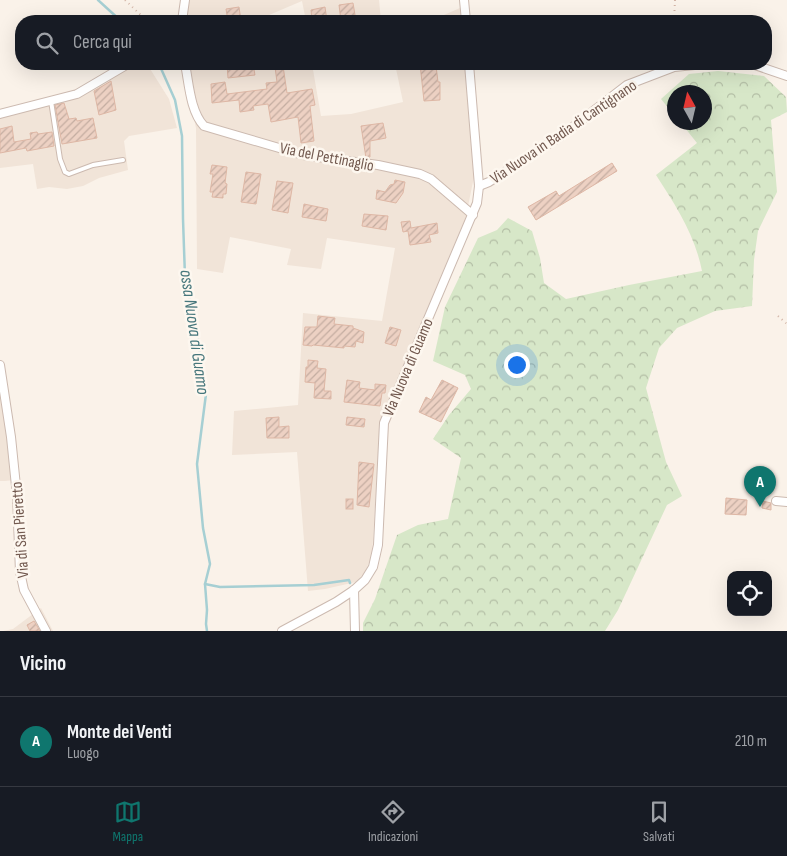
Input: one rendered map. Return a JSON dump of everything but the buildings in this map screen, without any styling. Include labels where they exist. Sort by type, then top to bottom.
[{"type":"street","points":[[183,15],[185,0]]},
{"type":"street","points":[[464,0],[465,15]]},
{"type":"street","points":[[0,114],[77,94],[118,70]]},
{"type":"street","name":"Via del Pettinaglio","points":[[186,70],[194,110],[199,121],[204,126],[304,154],[378,165],[420,174],[431,179],[473,215]]},
{"type":"street","name":"Via Nuova di Guamo","points":[[282,631],[336,602],[354,590],[373,568],[378,545],[384,423],[477,203],[479,186],[469,70]]},
{"type":"street","name":"Via Nuova in Badia di Cantignano","points":[[479,186],[489,182],[561,136],[628,85],[666,70]]},
{"type":"street","points":[[770,70],[787,76]]},
{"type":"street","name":"Via di San Pieretto","points":[[0,368],[11,437],[17,496],[20,572],[24,590],[46,631]]},
{"type":"street","points":[[776,502],[787,502]]},
{"type":"street","points":[[354,590],[355,631]]},
{"type":"lane","points":[[51,101],[60,159],[65,172],[69,174],[93,165],[123,160]]},
{"type":"path","points":[[125,0],[141,15]]},
{"type":"path","points":[[674,0],[674,15]]},
{"type":"path","points":[[778,316],[787,324]]},
{"type":"shaded area","points":[[182,0],[379,0],[380,15],[305,15],[302,1],[269,15],[180,15]]},
{"type":"shaded area","points":[[460,8],[461,15],[444,15]]},
{"type":"shaded area","points":[[120,70],[151,70],[169,99],[177,128],[129,136],[124,141],[128,170],[99,178],[83,186],[67,189],[49,187],[37,189],[33,164],[0,168],[0,115],[74,96]]},
{"type":"shaded area","points":[[183,70],[313,70],[321,116],[351,114],[403,102],[396,70],[466,70],[475,172],[465,221],[380,424],[372,556],[365,572],[356,582],[308,591],[297,452],[232,455],[234,411],[298,405],[303,313],[382,321],[395,248],[327,238],[321,269],[287,265],[291,249],[230,237],[223,273],[197,269],[196,128]]},
{"type":"shaded area","points":[[0,377],[14,480],[5,481],[0,481]]},
{"type":"shaded area","points":[[41,608],[53,631],[3,631],[13,629]]},
{"type":"green space","points":[[718,71],[764,76],[786,97],[787,112],[771,120],[777,192],[758,231],[754,260],[752,306],[715,311],[677,328],[659,348],[646,388],[666,462],[682,496],[667,505],[618,610],[605,631],[363,631],[363,623],[375,599],[397,535],[418,525],[448,519],[461,458],[433,439],[449,415],[471,389],[465,375],[433,361],[445,307],[478,238],[497,230],[508,218],[532,231],[540,258],[544,283],[566,299],[702,271],[690,233],[656,175],[697,143],[687,130],[712,130],[712,85],[677,85],[689,74]]},
{"type":"green space","points":[[667,94],[667,106],[661,99]]},
{"type":"waterway","points":[[98,0],[114,15]]},
{"type":"waterway","name":"ossa Nuova di Guamo","points":[[162,70],[175,100],[182,136],[185,277],[197,333],[206,394],[197,464],[203,528],[210,564],[205,584],[207,631]]},
{"type":"waterway","points":[[205,584],[220,587],[314,585],[349,580],[350,583]]},
{"type":"place","name":"Monte dei Venti","points":[[760,507]]}]
